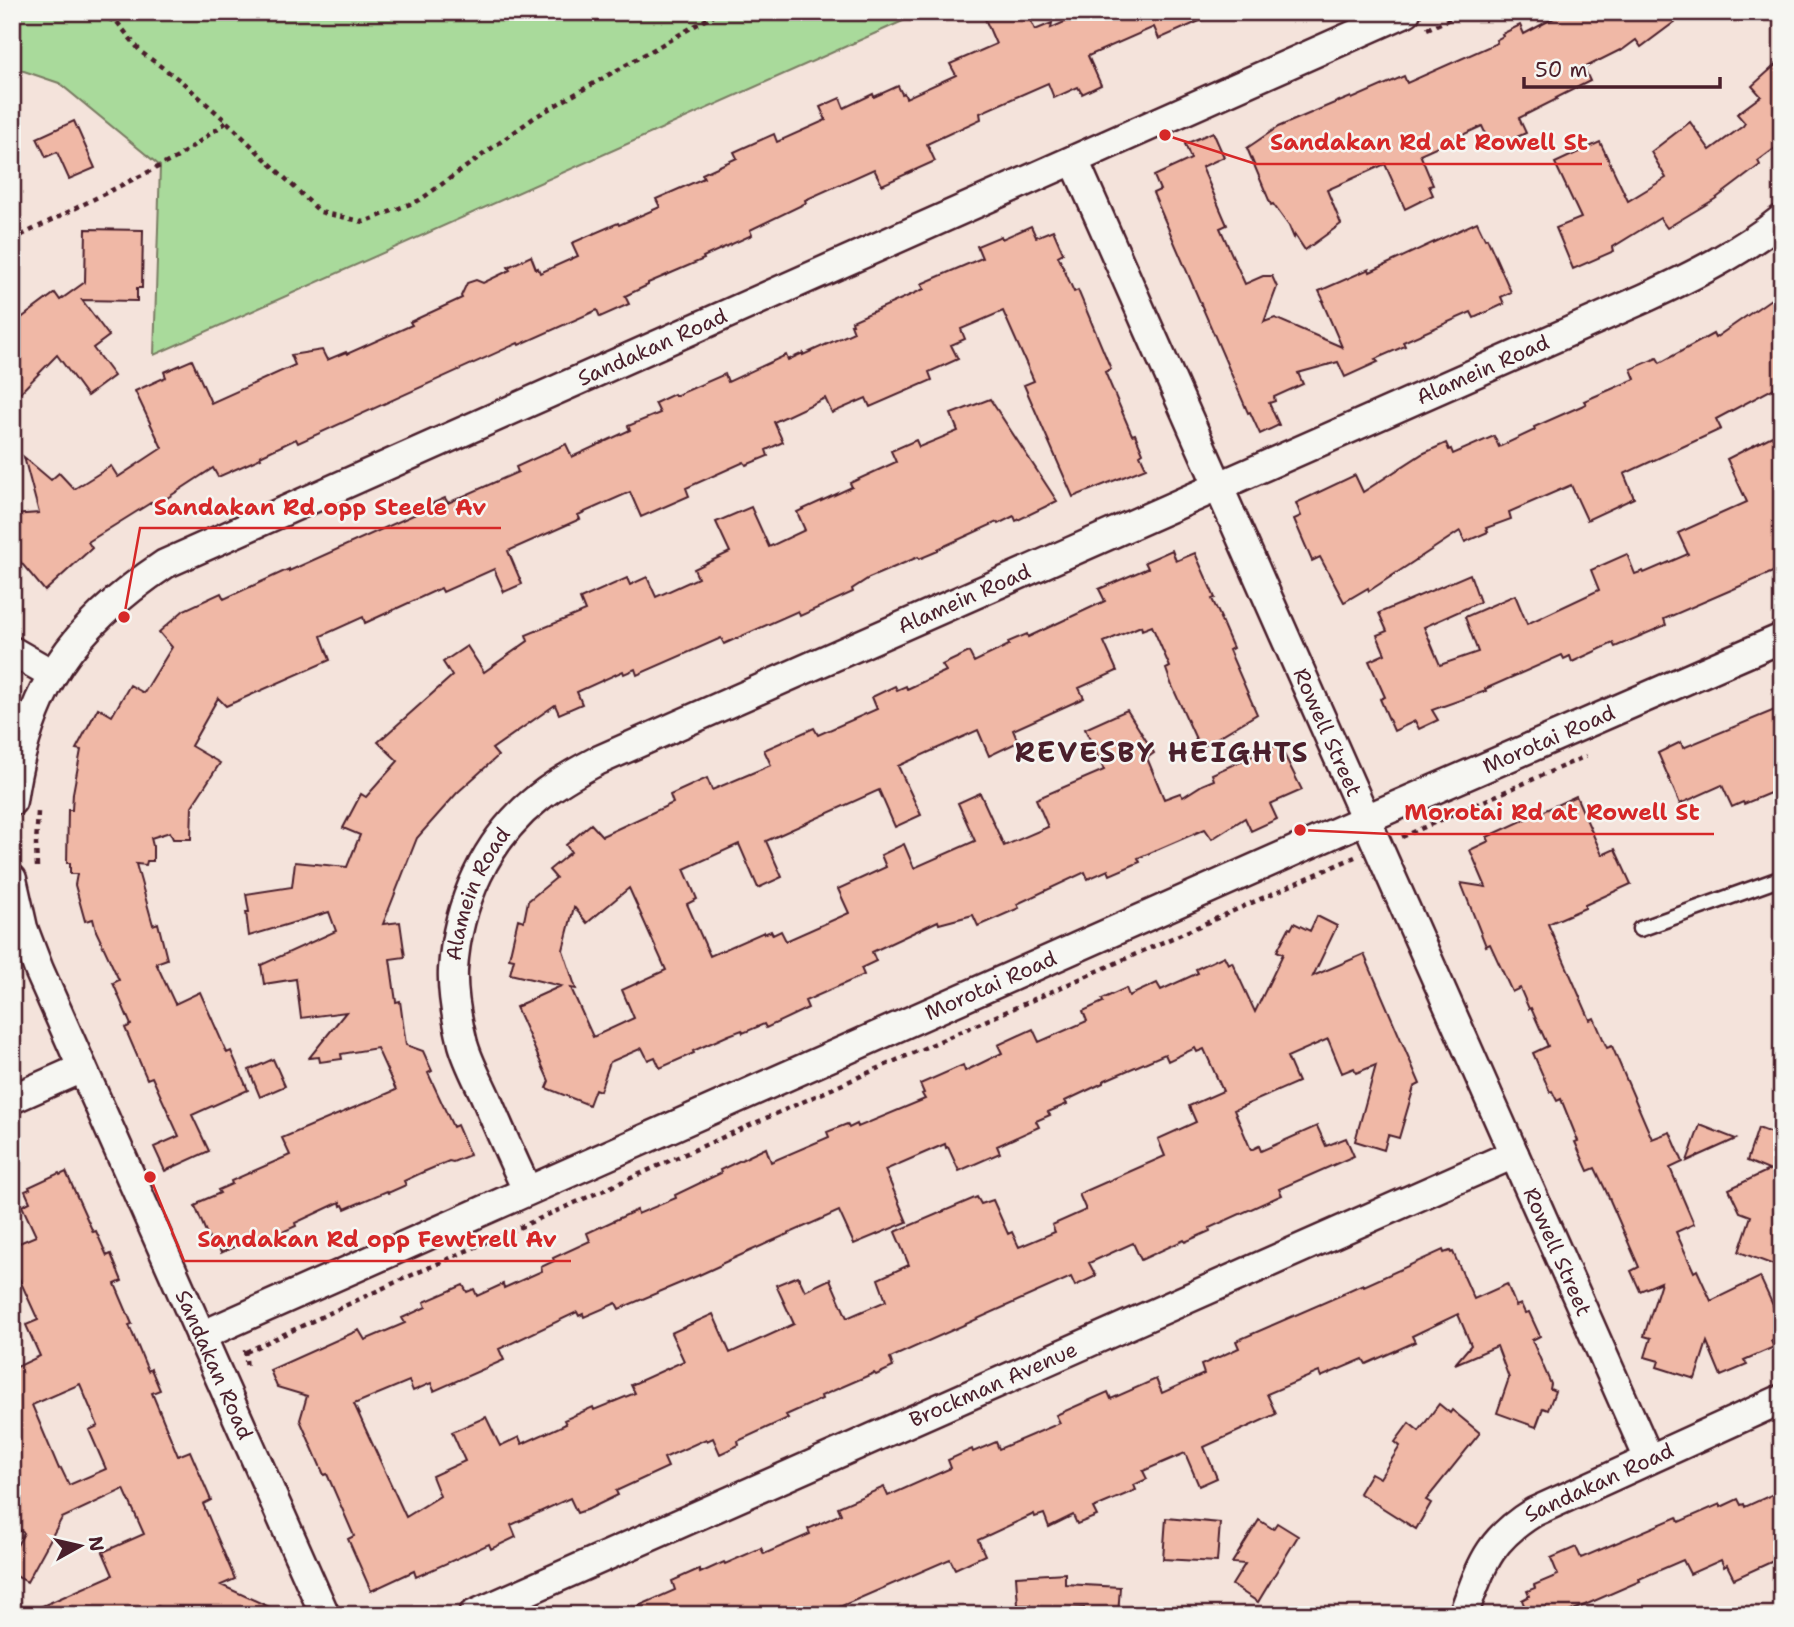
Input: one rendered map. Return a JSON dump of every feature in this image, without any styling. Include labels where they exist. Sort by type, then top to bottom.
[{"type":"street","name":"Sandakan Road","points":[[25,804],[16,775],[36,706],[52,674],[82,632],[138,582],[165,564],[1406,12]]},
{"type":"street","name":"Rowell Street","points":[[1074,160],[1649,1458]]},
{"type":"street","name":"Alamein Road","points":[[527,1191],[464,1047],[456,1011],[453,972],[457,939],[467,899],[484,862],[510,825],[536,799],[565,778],[597,761],[1681,281],[1722,260],[1782,219]]},
{"type":"street","name":"Morotai Road","points":[[201,1336],[1366,819],[1782,638]]},
{"type":"street","points":[[12,651],[52,674]]},
{"type":"street","name":"Sandakan Road","points":[[25,875],[20,915],[39,970],[325,1615]]},
{"type":"street","points":[[12,1099],[82,1068]]},
{"type":"street","name":"Brockman Avenue","points":[[473,1615],[1514,1154]]},
{"type":"street","name":"Sandakan Road","points":[[1463,1615],[1489,1552],[1501,1536],[1516,1523],[1534,1511],[1782,1399]]},
{"type":"lane","points":[[1640,929],[1782,878]]},
{"type":"path","points":[[12,16],[19,12]]},
{"type":"path","points":[[91,12],[117,22],[141,52],[181,81],[227,122],[320,212],[364,222],[421,200],[535,117],[719,12]]},
{"type":"path","points":[[12,240],[176,158],[227,122]]},
{"type":"path","points":[[246,1352],[394,1283],[1597,751]]},
{"type":"path","points":[[25,804],[36,844],[25,875]]},
{"type":"green space","points":[[12,12],[923,12],[154,355],[160,166],[59,83],[12,67]]},
{"type":"building","points":[[982,12],[1027,12],[1035,30],[1052,23],[1051,28],[1087,12],[1220,12],[1159,39],[1154,27],[1088,56],[1101,85],[1082,94],[1078,87],[1054,98],[1048,83],[980,113],[981,119],[927,144],[935,161],[882,185],[874,169],[805,200],[806,203],[750,230],[752,235],[625,296],[629,304],[600,317],[597,310],[519,345],[518,343],[298,443],[296,439],[218,477],[213,468],[155,506],[152,502],[88,542],[92,548],[45,591],[12,552],[12,515],[39,513],[24,457],[51,480],[59,473],[74,489],[111,466],[118,477],[162,448],[135,391],[166,377],[164,372],[192,360],[211,403],[295,365],[291,355],[322,350],[327,360],[412,325],[410,322],[462,298],[467,283],[476,280],[483,283],[531,256],[540,273],[578,256],[572,243],[660,207],[656,199],[704,178],[702,174],[737,158],[734,152],[774,134],[777,142],[826,120],[820,107],[840,98],[844,108],[898,86],[906,98],[956,75],[950,64],[996,44]]},
{"type":"building","points":[[1565,12],[1688,12],[1641,47],[1636,40],[1621,51],[1584,68],[1590,81],[1519,118],[1526,133],[1492,148],[1482,126],[1420,154],[1433,185],[1429,186],[1433,195],[1405,209],[1385,164],[1327,190],[1341,224],[1305,250],[1295,235],[1294,238],[1289,226],[1273,204],[1271,205],[1247,148],[1278,127],[1404,76],[1407,83],[1497,43],[1496,40],[1503,36],[1502,34],[1520,25],[1524,34]]},
{"type":"building","points":[[1782,59],[1782,143],[1758,161],[1760,165],[1715,199],[1667,228],[1660,218],[1613,247],[1614,251],[1573,269],[1556,228],[1581,218],[1555,163],[1600,142],[1628,201],[1666,178],[1651,152],[1690,122],[1710,150],[1743,126],[1745,123],[1737,114],[1761,96],[1752,86]]},
{"type":"building","points":[[74,121],[95,168],[69,179],[57,152],[46,157],[37,138]]},
{"type":"building","points":[[1213,132],[1224,157],[1202,167],[1227,225],[1220,228],[1245,284],[1263,276],[1272,276],[1277,287],[1264,322],[1275,318],[1342,347],[1319,291],[1369,269],[1370,272],[1477,222],[1511,292],[1501,297],[1504,304],[1474,318],[1471,312],[1403,342],[1405,346],[1375,359],[1378,362],[1345,377],[1338,362],[1298,373],[1303,384],[1274,397],[1275,401],[1269,403],[1279,425],[1260,434],[1250,412],[1248,413],[1153,193],[1160,190],[1154,176],[1191,159],[1185,144]]},
{"type":"building","points":[[1031,226],[1036,237],[1053,230],[1063,253],[1058,256],[1074,292],[1078,290],[1111,369],[1105,372],[1132,435],[1135,434],[1146,468],[1073,497],[1024,385],[1034,381],[1003,311],[961,329],[965,339],[951,345],[958,359],[929,372],[932,380],[870,407],[866,398],[832,413],[825,398],[774,422],[783,442],[766,450],[768,456],[746,465],[744,462],[686,488],[689,496],[641,517],[630,492],[578,515],[580,519],[508,551],[522,584],[504,592],[494,569],[443,592],[441,588],[365,623],[363,617],[321,636],[330,660],[226,706],[218,698],[191,746],[220,763],[192,806],[191,839],[173,839],[170,832],[151,838],[153,861],[147,861],[146,865],[136,864],[153,925],[158,923],[167,959],[156,963],[175,1004],[200,992],[227,1053],[231,1051],[248,1090],[192,1115],[209,1151],[165,1171],[154,1147],[179,1136],[152,1077],[147,1079],[125,1028],[131,1025],[113,983],[119,980],[93,919],[85,921],[75,885],[77,874],[70,874],[70,863],[67,863],[68,810],[72,810],[81,750],[76,749],[98,708],[112,716],[130,685],[144,693],[172,647],[159,632],[184,610],[221,593],[224,599],[418,513],[417,510],[445,498],[448,503],[518,472],[516,467],[566,444],[572,457],[630,430],[628,426],[660,413],[655,403],[674,394],[675,396],[725,374],[728,382],[786,355],[788,360],[803,355],[854,332],[852,321],[924,289],[921,284],[982,258],[977,246],[1001,236],[1002,239]]},
{"type":"building","points":[[86,229],[143,230],[142,288],[137,288],[137,301],[82,300],[109,336],[93,348],[114,376],[87,396],[57,355],[12,401],[12,325],[55,293],[60,300],[85,282]]},
{"type":"building","points":[[1782,297],[1782,384],[1716,419],[1721,429],[1624,474],[1634,498],[1587,520],[1571,485],[1509,512],[1511,519],[1486,528],[1488,532],[1465,542],[1460,531],[1369,591],[1368,588],[1344,602],[1320,557],[1312,561],[1294,519],[1301,516],[1296,503],[1355,475],[1363,492],[1422,454],[1446,443],[1453,454],[1494,436],[1499,447],[1535,430],[1534,427],[1586,404],[1584,401],[1635,379],[1631,369],[1657,358],[1660,363],[1713,334],[1715,338],[1771,299],[1774,303]]},
{"type":"building","points":[[990,399],[1057,501],[1016,521],[1014,516],[998,524],[997,522],[938,551],[869,578],[852,589],[853,592],[800,616],[798,611],[724,644],[721,638],[637,675],[635,669],[624,674],[623,671],[577,692],[582,704],[559,714],[555,705],[492,749],[498,756],[457,793],[417,838],[383,924],[400,922],[405,957],[390,959],[396,1002],[400,1001],[406,1045],[423,1051],[432,1071],[428,1073],[453,1127],[457,1125],[470,1155],[421,1173],[404,1181],[406,1185],[345,1209],[340,1202],[258,1243],[255,1237],[221,1253],[216,1241],[211,1244],[195,1206],[199,1202],[220,1193],[218,1190],[232,1184],[231,1181],[290,1155],[282,1138],[396,1090],[377,1048],[341,1054],[342,1059],[320,1062],[319,1057],[309,1058],[346,1012],[301,1018],[296,979],[264,984],[261,965],[336,931],[329,912],[249,936],[246,894],[292,887],[295,862],[347,867],[360,835],[343,828],[361,794],[366,797],[398,761],[378,742],[452,676],[443,662],[467,646],[484,672],[528,641],[526,635],[585,611],[580,599],[627,578],[630,585],[647,577],[656,597],[698,578],[694,569],[730,552],[716,522],[751,507],[769,547],[805,530],[797,512],[852,487],[850,483],[896,462],[891,451],[916,440],[919,447],[958,431],[951,414]]},
{"type":"building","points":[[1782,431],[1782,568],[1664,619],[1666,625],[1615,647],[1613,643],[1572,662],[1570,656],[1564,659],[1562,655],[1485,689],[1486,691],[1432,710],[1438,720],[1419,729],[1415,721],[1394,731],[1380,699],[1385,697],[1369,661],[1385,654],[1377,635],[1387,631],[1379,613],[1470,574],[1480,602],[1424,627],[1440,665],[1478,652],[1465,617],[1515,595],[1527,624],[1599,590],[1591,570],[1627,554],[1635,574],[1644,573],[1688,554],[1678,533],[1747,502],[1727,459]]},
{"type":"building","points":[[1172,550],[1176,561],[1195,553],[1233,648],[1229,650],[1257,714],[1200,748],[1172,686],[1166,669],[1170,667],[1152,626],[1142,630],[1141,626],[1104,642],[1117,671],[1079,688],[1084,698],[1013,730],[1018,742],[989,756],[978,730],[898,766],[921,815],[895,827],[879,790],[766,841],[782,877],[758,888],[739,844],[684,869],[697,899],[687,904],[710,956],[764,932],[771,931],[773,935],[781,931],[786,941],[849,913],[838,889],[886,867],[881,855],[904,844],[914,868],[975,841],[958,803],[980,793],[1004,846],[1048,827],[1036,799],[1104,770],[1085,729],[1127,710],[1154,753],[1147,758],[1164,799],[1180,793],[1183,797],[1214,780],[1212,774],[1279,744],[1302,790],[1270,804],[1277,819],[1251,831],[1245,818],[1212,839],[1205,829],[1138,858],[1140,862],[1110,875],[1108,870],[1088,879],[1085,872],[1017,904],[1019,908],[978,926],[973,915],[939,924],[938,921],[872,952],[876,961],[861,968],[864,975],[805,1001],[808,1008],[766,1028],[764,1024],[743,1033],[742,1030],[660,1068],[655,1057],[648,1060],[642,1048],[610,1062],[600,1091],[595,1089],[589,1105],[546,1088],[549,1081],[516,1007],[561,986],[510,974],[514,959],[509,958],[518,919],[524,921],[528,901],[556,878],[549,870],[571,852],[566,845],[591,824],[602,836],[673,803],[670,795],[707,778],[712,790],[771,765],[764,750],[814,728],[818,735],[877,709],[872,697],[895,686],[897,690],[906,686],[907,689],[946,671],[942,665],[969,652],[974,662],[1009,645],[1008,642],[1027,634],[1028,637],[1105,601],[1099,589],[1148,568],[1145,562]],"holes":[[[629,888],[666,970],[622,990],[634,1018],[593,1037],[571,988],[576,989],[563,950],[574,907],[587,923]]]},
{"type":"building","points":[[1782,707],[1782,788],[1732,807],[1722,785],[1680,804],[1658,753],[1681,742],[1683,748]]},
{"type":"building","points":[[1576,796],[1602,855],[1615,849],[1631,884],[1548,924],[1590,1020],[1594,1018],[1607,1048],[1612,1046],[1652,1139],[1670,1132],[1683,1162],[1670,1168],[1694,1224],[1676,1232],[1694,1272],[1697,1270],[1711,1301],[1760,1277],[1782,1325],[1782,1335],[1771,1341],[1774,1347],[1744,1360],[1747,1365],[1721,1376],[1707,1342],[1695,1379],[1657,1367],[1659,1361],[1645,1357],[1651,1338],[1644,1336],[1661,1282],[1640,1291],[1631,1271],[1639,1267],[1606,1191],[1595,1168],[1588,1171],[1561,1099],[1557,1101],[1552,1091],[1550,1092],[1533,1053],[1548,1046],[1520,988],[1512,992],[1490,944],[1486,946],[1461,883],[1486,887],[1470,850],[1489,841],[1487,837]]},
{"type":"building","points":[[1317,916],[1337,926],[1313,976],[1364,954],[1420,1084],[1414,1087],[1399,1138],[1388,1135],[1384,1150],[1355,1141],[1376,1065],[1356,1073],[1354,1068],[1342,1073],[1328,1039],[1287,1057],[1298,1082],[1234,1110],[1251,1150],[1259,1146],[1261,1151],[1317,1126],[1326,1146],[1346,1138],[1354,1156],[1279,1189],[1282,1195],[1209,1228],[1210,1231],[1141,1260],[1133,1243],[1089,1263],[1096,1276],[1075,1286],[1071,1277],[890,1358],[893,1367],[821,1396],[822,1399],[786,1415],[788,1418],[738,1441],[739,1445],[720,1454],[713,1438],[707,1441],[706,1439],[664,1458],[668,1467],[616,1491],[618,1495],[589,1509],[577,1513],[570,1498],[511,1525],[516,1537],[491,1549],[489,1544],[416,1577],[414,1571],[371,1591],[348,1539],[354,1536],[300,1420],[307,1396],[277,1387],[270,1370],[359,1330],[365,1340],[405,1323],[402,1318],[426,1307],[424,1302],[463,1285],[467,1292],[474,1289],[477,1296],[503,1284],[504,1288],[542,1271],[541,1267],[554,1261],[553,1258],[590,1241],[587,1233],[637,1210],[638,1214],[676,1198],[675,1195],[721,1173],[720,1170],[766,1148],[771,1162],[829,1137],[827,1132],[847,1124],[849,1128],[857,1124],[858,1127],[925,1099],[920,1084],[963,1065],[965,1071],[1002,1053],[998,1045],[1033,1029],[1039,1042],[1087,1021],[1083,1011],[1126,988],[1129,996],[1157,983],[1161,990],[1198,973],[1196,969],[1224,956],[1228,964],[1232,962],[1255,1012],[1283,954],[1277,951],[1289,928],[1291,929],[1294,923],[1310,931]],"holes":[[[1195,1048],[1197,1052],[1204,1049],[1223,1091],[1189,1106],[1196,1122],[1158,1139],[1165,1156],[1079,1194],[1086,1210],[1052,1225],[1055,1232],[1019,1247],[1012,1232],[1008,1234],[993,1200],[981,1204],[977,1197],[895,1232],[909,1265],[878,1279],[886,1301],[847,1318],[830,1279],[805,1291],[798,1276],[776,1285],[794,1324],[730,1353],[713,1314],[671,1333],[684,1361],[631,1385],[635,1393],[564,1420],[566,1424],[522,1444],[519,1437],[500,1446],[486,1417],[452,1432],[465,1461],[432,1476],[440,1496],[406,1517],[354,1404],[409,1381],[413,1391],[431,1383],[434,1391],[504,1360],[499,1349],[577,1312],[584,1317],[616,1303],[619,1309],[839,1211],[854,1244],[907,1222],[885,1170],[945,1144],[959,1171],[1000,1153],[997,1146],[1039,1127],[1036,1121],[1050,1115],[1048,1112],[1067,1104],[1065,1101],[1103,1081],[1165,1054],[1168,1061]]]},
{"type":"building","points":[[273,1059],[285,1086],[260,1097],[249,1070]]},
{"type":"building","points":[[1700,1125],[1736,1139],[1687,1161]]},
{"type":"building","points":[[1758,1128],[1782,1137],[1782,1268],[1739,1252],[1751,1216],[1740,1212],[1729,1189],[1769,1170],[1747,1161]]},
{"type":"building","points":[[66,1172],[93,1232],[96,1231],[107,1256],[111,1254],[122,1281],[115,1284],[132,1324],[129,1325],[148,1371],[151,1369],[160,1390],[152,1393],[178,1456],[190,1451],[211,1500],[203,1504],[235,1579],[221,1585],[287,1615],[178,1615],[158,1606],[140,1615],[22,1615],[113,1575],[103,1552],[144,1534],[124,1489],[62,1518],[27,1582],[12,1574],[12,1554],[24,1533],[12,1526],[12,1360],[15,1368],[40,1356],[26,1325],[38,1320],[12,1263],[12,1246],[36,1236],[22,1206],[30,1202],[25,1191],[59,1173],[60,1175]],"holes":[[[80,1384],[98,1426],[89,1430],[106,1469],[69,1485],[61,1468],[59,1469],[32,1405]]]},
{"type":"building","points":[[1443,1250],[1444,1253],[1453,1252],[1474,1299],[1507,1284],[1516,1306],[1521,1304],[1525,1313],[1529,1312],[1540,1336],[1532,1340],[1551,1384],[1550,1389],[1555,1391],[1548,1410],[1543,1408],[1536,1427],[1497,1413],[1509,1378],[1497,1346],[1455,1364],[1471,1345],[1458,1314],[1412,1336],[1415,1342],[1366,1364],[1363,1359],[1321,1377],[1319,1372],[1267,1394],[1276,1414],[1204,1447],[1217,1478],[1199,1486],[1185,1453],[1143,1471],[1147,1479],[1134,1485],[1136,1490],[1093,1508],[1097,1516],[1077,1524],[1073,1515],[1049,1527],[1044,1514],[1035,1517],[1034,1514],[978,1540],[985,1555],[955,1569],[950,1559],[821,1615],[618,1615],[675,1590],[672,1581],[699,1569],[700,1573],[724,1562],[725,1564],[761,1548],[764,1554],[810,1534],[808,1529],[841,1514],[838,1507],[884,1487],[888,1496],[951,1468],[948,1460],[972,1449],[973,1452],[996,1442],[999,1449],[1060,1423],[1056,1415],[1108,1392],[1111,1399],[1156,1379],[1162,1393],[1204,1374],[1201,1365],[1239,1348],[1236,1341]]},
{"type":"building","points":[[1439,1404],[1450,1413],[1452,1410],[1480,1433],[1426,1500],[1431,1503],[1416,1529],[1359,1493],[1371,1473],[1380,1478],[1400,1446],[1395,1442],[1409,1423],[1419,1431]]},
{"type":"building","points":[[1782,1490],[1782,1557],[1734,1579],[1727,1565],[1724,1567],[1721,1560],[1690,1574],[1683,1560],[1562,1615],[1528,1615],[1522,1600],[1529,1596],[1527,1591],[1535,1588],[1534,1585],[1558,1575],[1551,1558],[1576,1547],[1581,1558],[1677,1517],[1679,1522],[1738,1499],[1745,1507]]},
{"type":"building","points":[[1166,1518],[1220,1523],[1217,1562],[1163,1559]]},
{"type":"building","points":[[1259,1520],[1273,1529],[1277,1523],[1298,1536],[1258,1602],[1232,1585],[1245,1564],[1232,1563]]},
{"type":"building","points":[[1065,1573],[1065,1584],[1120,1587],[1118,1615],[1084,1615],[1084,1608],[1031,1612],[1030,1605],[1018,1605],[1016,1576]]},
{"type":"place","name":"Sandakan Rd at Rowell St","points":[[1165,135]]},
{"type":"place","name":"Sandakan Rd opp Steele Av","points":[[124,617]]},
{"type":"place","name":"Morotai Rd at Rowell St","points":[[1300,830]]},
{"type":"place","name":"Sandakan Rd opp Fewtrell Av","points":[[150,1177]]},
{"type":"district","name":"REVESBY HEIGHTS","points":[[1162,752]]}]
